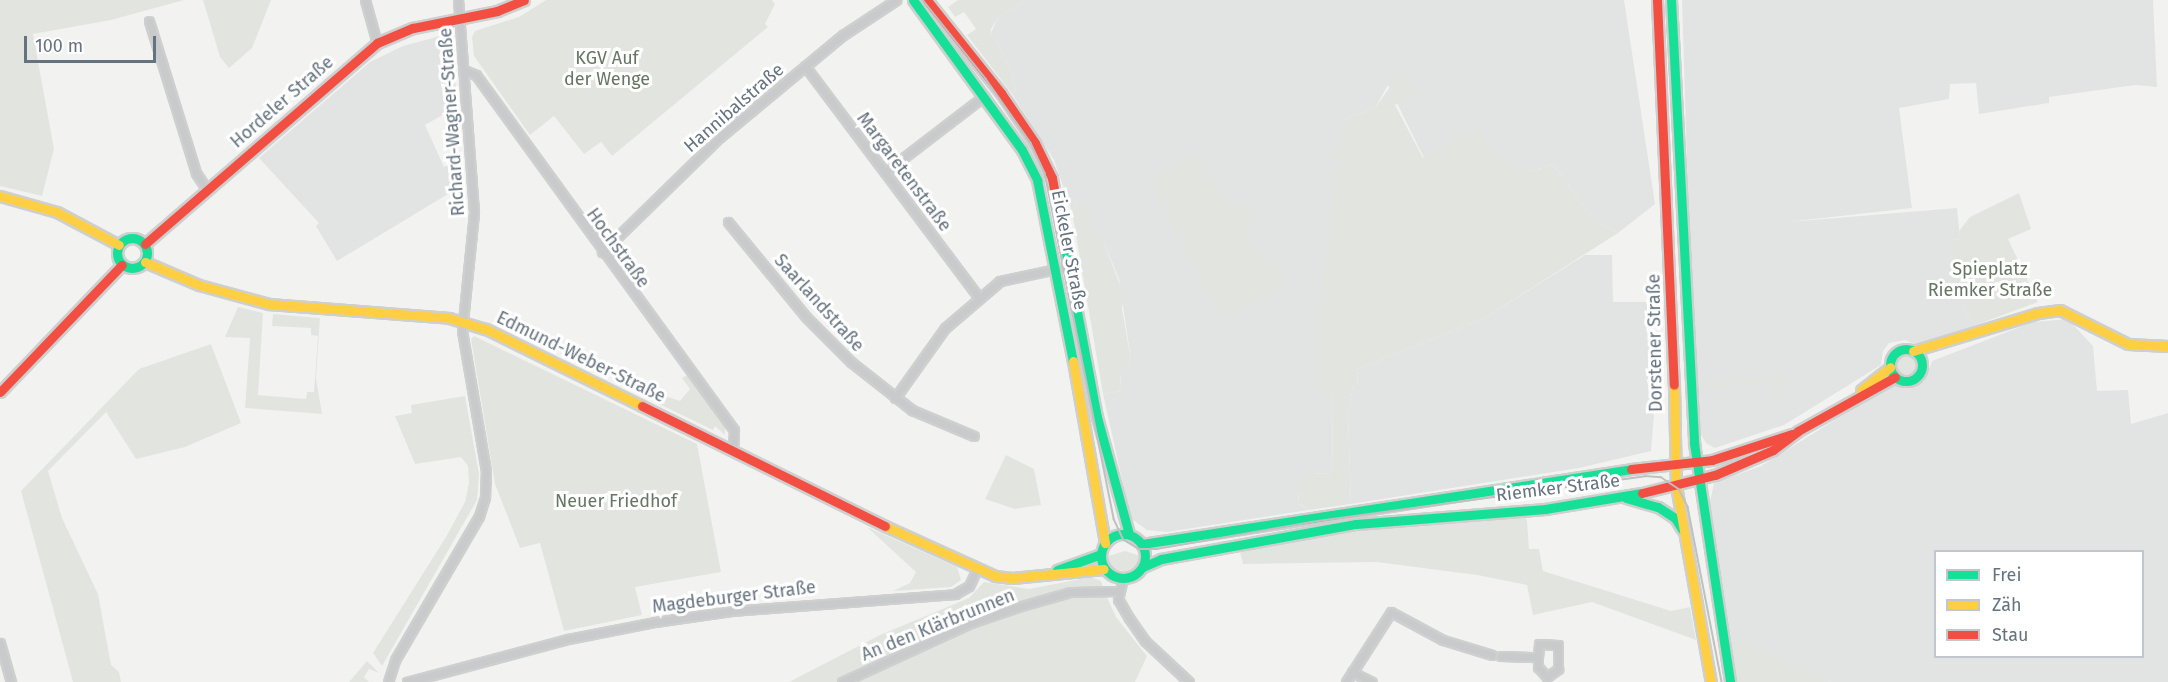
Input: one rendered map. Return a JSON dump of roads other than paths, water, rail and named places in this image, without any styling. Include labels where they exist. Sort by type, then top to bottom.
[{"type":"main road","name":"Hordeler Straße","points":[[145,244],[377,43],[413,28],[524,0]]},
{"type":"main road","name":"Eickeler Straße","points":[[913,0],[984,96],[1035,174],[1056,268],[1105,543]]},
{"type":"main road","name":"Eickeler Straße","points":[[927,0],[977,58],[1041,153],[1055,188],[1097,417],[1129,534]]},
{"type":"main road","name":"Dorstener Straße","points":[[1657,0],[1672,303],[1674,464],[1682,529],[1711,682]]},
{"type":"main road","name":"Dorstener Straße","points":[[1671,0],[1680,214],[1696,462],[1730,682]]},
{"type":"main road","points":[[0,196],[78,220],[119,245]]},
{"type":"main road","points":[[132,238],[145,244],[145,262],[135,268],[122,265],[117,256],[119,245],[132,238]]},
{"type":"main road","name":"Edmund-Weber-Straße","points":[[145,262],[200,285],[269,304],[462,321],[977,569]]},
{"type":"main road","points":[[0,392],[122,265]]},
{"type":"main road","points":[[1941,345],[1921,363],[1914,379],[1905,381],[1895,377],[1890,368],[1897,352],[1941,345],[2032,315],[2060,310],[2128,344],[2168,346]]},
{"type":"main road","points":[[1913,351],[1921,363]]},
{"type":"main road","name":"Riemker Straße","points":[[1848,402],[1890,368]]},
{"type":"main road","name":"Riemker Straße","points":[[1143,567],[1161,559],[1375,521],[1537,510],[1676,486],[1699,480],[1773,450],[1794,433],[1895,377]]},
{"type":"main road","name":"Riemker Straße","points":[[1142,544],[1696,462],[1794,433]]},
{"type":"main road","points":[[1621,497],[1658,507],[1675,518],[1682,529]]},
{"type":"main road","points":[[977,569],[1012,578],[1104,569],[1123,578],[1134,575],[1143,567],[1145,555],[1142,544],[1129,534],[1114,535],[1105,543],[1101,554],[1104,569]]},
{"type":"main road","points":[[1055,572],[1101,554]]},
{"type":"street","points":[[365,0],[377,43]]},
{"type":"street","name":"Richard-Wagner-Straße","points":[[388,682],[394,660],[479,516],[485,496],[486,471],[462,321],[474,212],[458,0]]},
{"type":"street","name":"Hannibalstraße","points":[[602,252],[720,137],[805,66],[896,0]]},
{"type":"street","points":[[149,21],[196,173],[207,190]]},
{"type":"street","name":"Margaretenstraße","points":[[805,66],[979,298]]},
{"type":"street","name":"Hochstraße","points":[[464,70],[476,75],[602,252],[734,430],[733,450]]},
{"type":"street","points":[[885,172],[984,96]]},
{"type":"street","name":"Saarlandstraße","points":[[729,222],[821,333],[895,398],[912,410],[974,436]]},
{"type":"street","points":[[895,398],[933,342],[979,298],[1007,277],[1070,266]]},
{"type":"street","name":"Magdeburger Straße","points":[[407,682],[568,639],[674,619],[955,594],[969,586],[977,569]]},
{"type":"street","points":[[1123,578],[1117,591],[1137,632],[1189,682]]},
{"type":"street","name":"An den Klärbrunnen","points":[[842,682],[971,623],[1018,607],[1070,592],[1117,591]]},
{"type":"street","points":[[1346,682],[1391,612],[1443,640],[1492,655]]},
{"type":"street","points":[[0,643],[4,672],[11,682]]},
{"type":"street","points":[[1539,644],[1558,645],[1558,669],[1547,680],[1538,667],[1538,657],[1539,644]]},
{"type":"street","points":[[1501,656],[1538,657]]},
{"type":"street","points":[[1352,672],[1372,682]]},
{"type":"tram line","points":[[923,0],[986,79],[1031,143],[1045,173],[1114,519],[1124,540],[1139,549],[1157,549],[1311,522],[1645,476],[1661,477],[1679,489],[1688,507],[1722,682]]},
{"type":"park label","name":"KGV Auf der Wenge","points":[[607,69]]},
{"type":"park label","name":"Spieplatz Riemker Straße","points":[[1990,280]]},
{"type":"park label","name":"Neuer Friedhof","points":[[616,501]]}]
